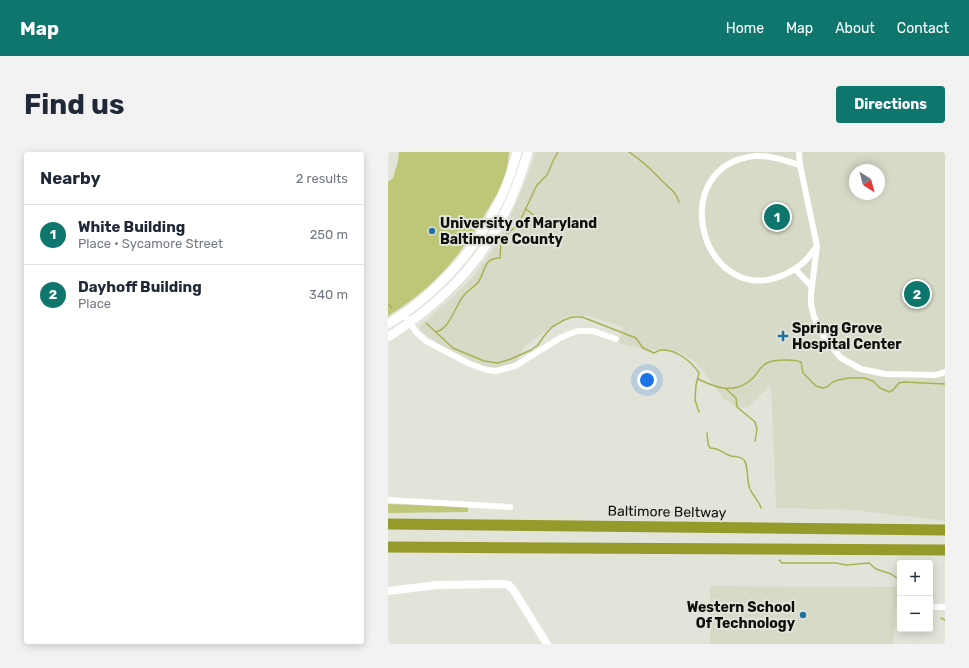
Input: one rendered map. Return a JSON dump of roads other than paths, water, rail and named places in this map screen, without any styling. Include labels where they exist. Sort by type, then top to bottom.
[{"type":"highway","name":"Baltimore Beltway","points":[[388,524],[945,530]]},
{"type":"highway","points":[[388,548],[945,550]]},
{"type":"main road","points":[[388,324],[404,315],[418,304],[446,278],[474,245],[498,205],[517,152]]},
{"type":"main road","points":[[388,337],[410,323],[454,286],[482,251],[496,230],[506,210],[528,152]]},
{"type":"street","points":[[800,152],[800,165],[817,246],[811,304],[818,327],[841,358],[861,369],[885,374],[936,375],[945,372]]},
{"type":"street","points":[[800,165],[767,156],[756,156],[730,164],[720,171],[707,185],[702,207],[703,228],[706,240],[718,260],[725,268],[734,274],[754,280],[764,280],[783,275],[795,269],[804,262],[817,246]]},
{"type":"street","points":[[795,269],[812,286]]},
{"type":"street","points":[[404,315],[417,333],[426,341],[470,364],[487,370],[496,370],[515,366],[560,338],[578,331],[593,331],[616,339]]},
{"type":"street","points":[[388,500],[510,508]]},
{"type":"street","points":[[388,591],[437,585],[509,585],[547,644]]},
{"type":"street","points":[[933,607],[945,607]]},
{"type":"waterway","points":[[436,332],[445,327],[459,302],[479,281],[488,262],[495,258],[500,258],[501,240],[518,225],[537,185],[547,175],[558,152]]},
{"type":"waterway","points":[[629,152],[646,165],[672,190],[679,202]]},
{"type":"waterway","points":[[526,209],[546,222],[558,225]]},
{"type":"waterway","points":[[388,304],[392,308]]},
{"type":"waterway","points":[[426,323],[453,348],[484,361],[498,363],[531,350],[538,345],[552,327],[564,320],[572,317],[582,317],[636,338],[643,348],[654,353],[661,350],[667,350],[678,354],[688,361],[699,373],[696,385],[695,400],[699,412]]},
{"type":"waterway","points":[[698,379],[719,387],[740,387],[753,378],[763,366],[771,361],[795,360],[801,362],[803,373],[816,386],[823,388],[838,380],[849,378],[864,378],[873,381],[880,388],[889,392],[899,383],[904,382],[945,384]]},
{"type":"waterway","points":[[726,389],[736,398],[737,407],[755,422],[757,429],[755,441]]},
{"type":"waterway","points":[[707,433],[710,448],[719,450],[731,456],[740,457],[745,461],[751,492],[761,508]]},
{"type":"waterway","points":[[779,560],[782,563],[836,563],[846,565],[869,563],[876,569],[891,574],[897,578]]},
{"type":"waterway","points":[[941,618],[945,620]]},
{"type":"place","name":"White Building","points":[[777,217]]},
{"type":"place","name":"University of Maryland Baltimore County","points":[[432,231]]},
{"type":"place","name":"Dayhoff Building","points":[[917,294]]},
{"type":"place","name":"Spring Grove Hospital Center","points":[[783,336]]},
{"type":"place","name":"Western School Of Technology","points":[[803,615]]}]
